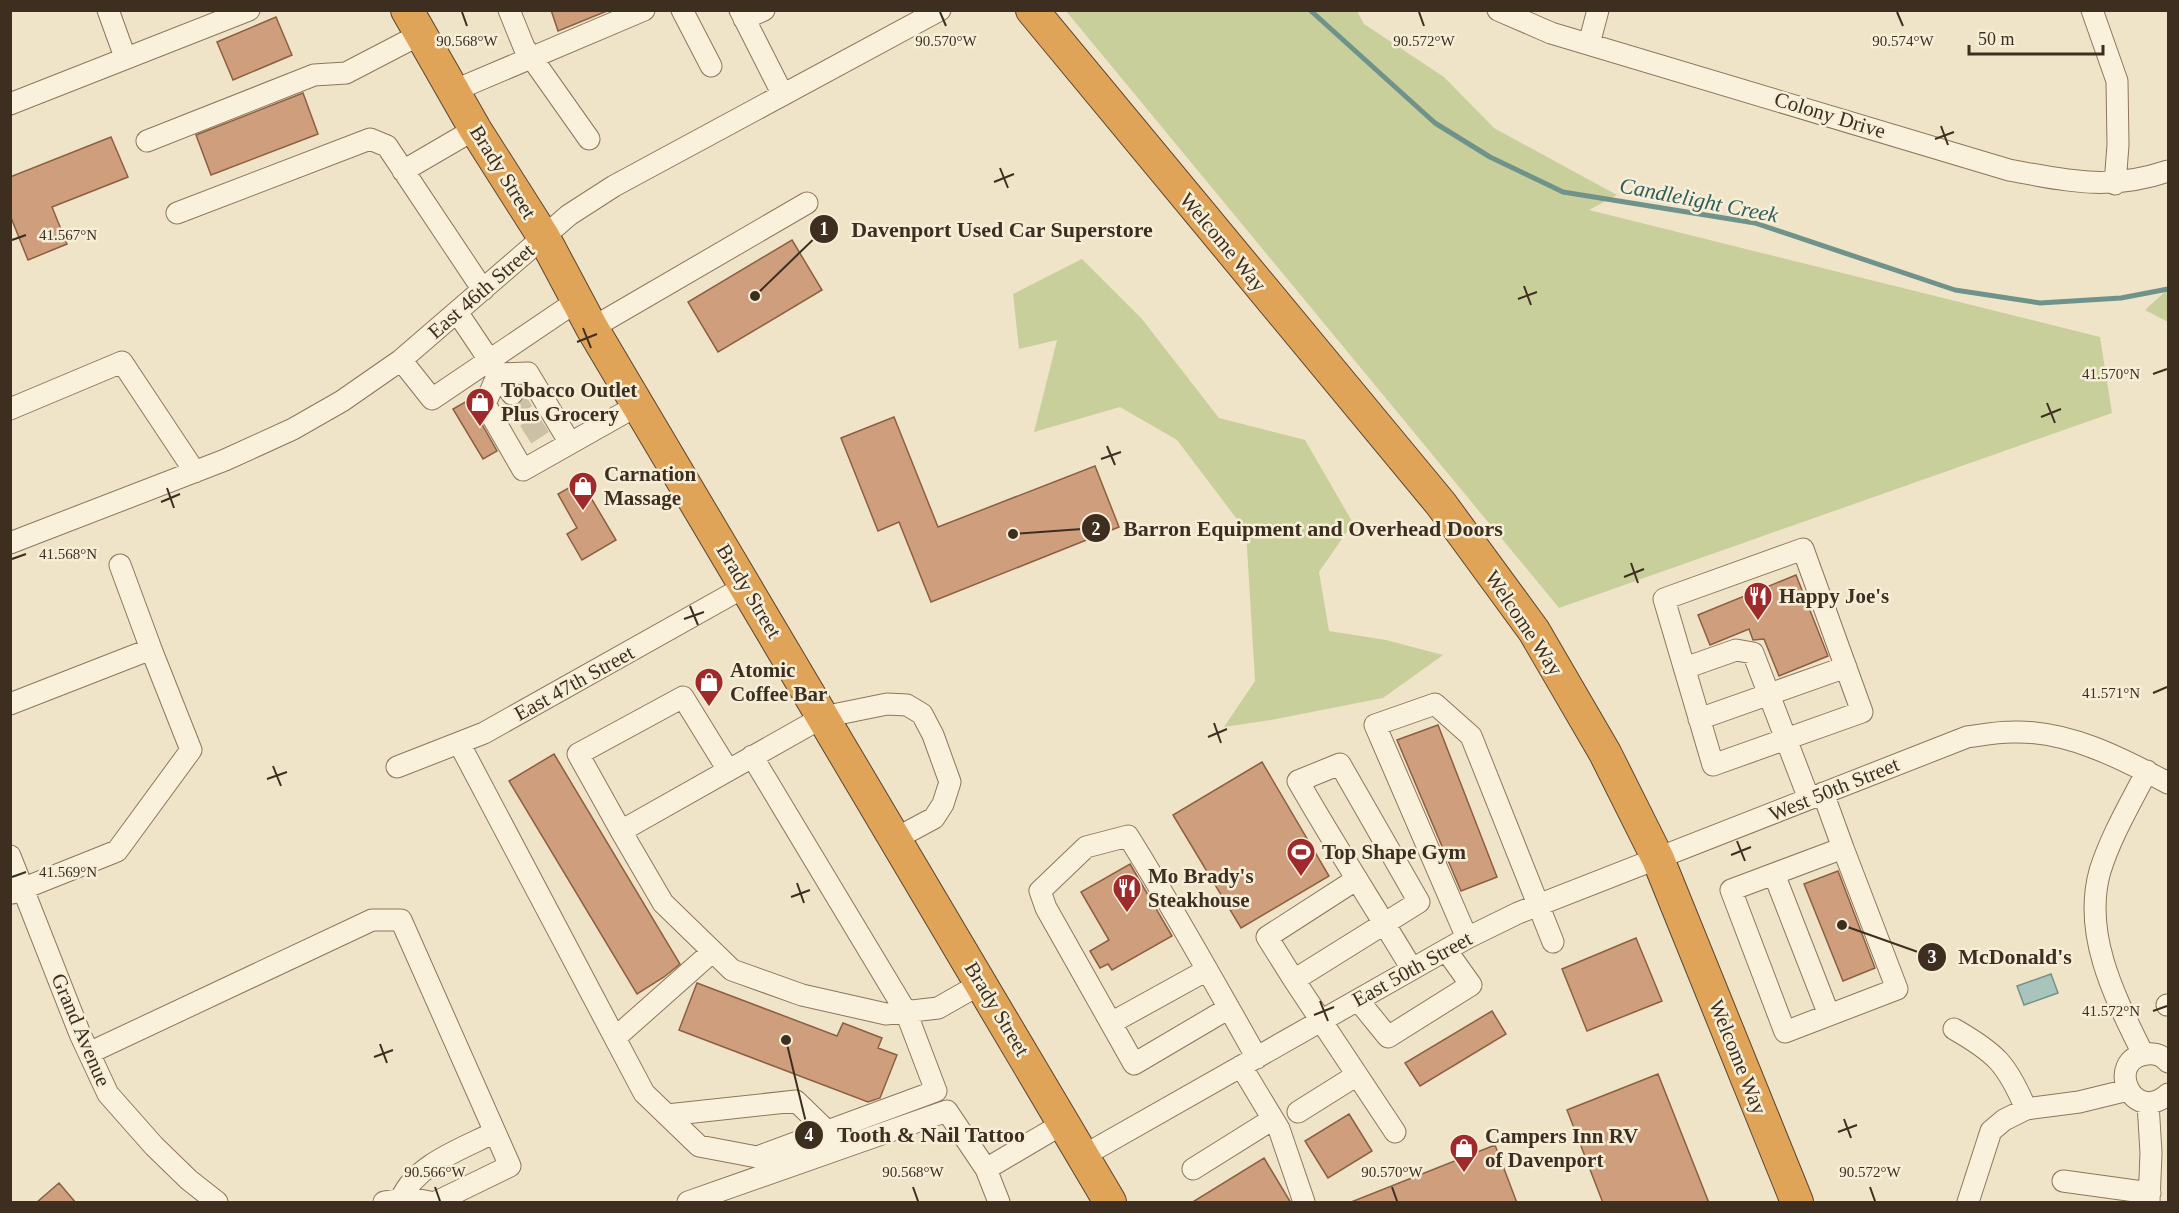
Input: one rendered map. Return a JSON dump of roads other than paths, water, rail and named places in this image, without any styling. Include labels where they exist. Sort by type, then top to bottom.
[{"type":"highway","name":"Welcome Way","points":[[1032,10],[1441,504],[1534,631],[1605,753],[1658,859],[1797,1203]]},
{"type":"highway","name":"Brady Street","points":[[414,22],[475,129],[543,237],[592,328],[982,983],[1110,1203]]},
{"type":"street","points":[[108,10],[126,57]]},
{"type":"street","points":[[10,104],[249,10]]},
{"type":"street","points":[[509,10],[524,47],[589,139]]},
{"type":"street","points":[[453,91],[644,10]]},
{"type":"street","points":[[682,10],[711,66]]},
{"type":"street","points":[[764,10],[742,15],[783,95]]},
{"type":"street","name":"East 46th Street","points":[[10,543],[195,472],[292,429],[342,401],[401,360],[569,215],[614,186],[940,10]]},
{"type":"street","name":"Colony Drive","points":[[1498,10],[1551,33],[2009,170],[2078,183],[2115,184],[2169,171]]},
{"type":"street","points":[[1589,44],[1598,10]]},
{"type":"street","points":[[2092,10],[2117,81],[2118,145],[2115,184]]},
{"type":"street","points":[[147,141],[314,75],[346,74],[414,22]]},
{"type":"street","points":[[403,171],[475,129]]},
{"type":"street","points":[[177,213],[370,139],[387,146],[483,290]]},
{"type":"street","points":[[592,328],[807,203]]},
{"type":"street","points":[[401,360],[432,399],[494,367],[577,301]]},
{"type":"street","points":[[457,312],[512,394]]},
{"type":"street","points":[[10,409],[122,362],[195,472]]},
{"type":"street","points":[[494,367],[528,373],[570,443]]},
{"type":"street","points":[[494,367],[485,404],[523,470],[545,447],[570,443],[638,405]]},
{"type":"street","points":[[1803,549],[1844,668],[1862,712],[1713,765],[1664,599],[1803,549]]},
{"type":"street","points":[[17,891],[117,851],[191,750],[120,565]]},
{"type":"street","name":"East 47th Street","points":[[397,767],[484,733],[746,586]]},
{"type":"street","points":[[10,704],[151,649]]},
{"type":"street","points":[[1685,668],[1736,651],[1753,653],[1786,740],[1843,848],[1897,989],[1785,1032],[1731,891],[1843,848]]},
{"type":"street","points":[[1699,719],[1844,668]]},
{"type":"street","points":[[729,770],[683,697],[579,754],[663,903],[732,970],[802,995],[886,1014],[938,1008],[982,983]]},
{"type":"street","points":[[621,831],[823,717],[887,704],[907,705],[922,714],[933,735],[950,782],[943,804],[933,818],[895,839]]},
{"type":"street","points":[[1467,938],[1375,725],[1435,704],[1471,736],[1540,904],[1553,942]]},
{"type":"street","name":"West 50th Street","points":[[1658,859],[1967,737],[2014,732],[2066,738],[2169,783]]},
{"type":"street","points":[[459,743],[644,1093],[699,1146],[757,1157],[936,1091],[906,1012],[752,756]]},
{"type":"street","points":[[1294,980],[1385,924],[1419,902],[1340,764],[1298,781],[1357,879],[1385,924],[1412,969]]},
{"type":"street","points":[[2144,1054],[2108,979],[2098,938],[2096,909],[2100,873],[2113,837],[2146,771]]},
{"type":"street","points":[[1229,1008],[1134,1064],[1046,908],[1040,891],[1086,847],[1128,836],[1229,1008],[1304,1203]]},
{"type":"street","name":"Grand Avenue","points":[[10,856],[17,891],[108,1094],[182,1174],[217,1203]]},
{"type":"street","name":"East 50th Street","points":[[1083,1156],[1467,938],[1540,904],[1658,859]]},
{"type":"street","points":[[1774,874],[1829,1015]]},
{"type":"street","points":[[1357,879],[1267,937],[1395,1132]]},
{"type":"street","points":[[89,1053],[372,920],[401,920],[510,1166],[436,1203]]},
{"type":"street","points":[[1358,1000],[1388,1037],[1471,985],[1446,950]]},
{"type":"street","points":[[615,1038],[712,952]]},
{"type":"street","points":[[1111,1023],[1207,970]]},
{"type":"street","points":[[1954,1029],[1990,1050],[2015,1083],[2026,1109]]},
{"type":"street","points":[[2169,1062],[2159,1055],[2144,1054],[2137,1057],[2127,1068],[2125,1083],[2128,1090],[2140,1101],[2148,1103],[2163,1100],[2169,1094]]},
{"type":"street","points":[[1298,1112],[1357,1075]]},
{"type":"street","points":[[1968,1203],[1991,1131],[2004,1120],[2026,1109],[2079,1102],[2128,1090]]},
{"type":"street","points":[[667,1115],[796,1101],[827,1131]]},
{"type":"street","points":[[2063,1181],[2149,1198],[2151,1153],[2148,1103]]},
{"type":"street","points":[[688,1203],[947,1111],[986,1169],[999,1203]]},
{"type":"street","points":[[1193,1169],[1273,1119]]},
{"type":"street","points":[[986,1169],[1064,1123]]},
{"type":"street","points":[[392,1201],[407,1184],[428,1167],[495,1132]]},
{"type":"street","points":[[392,1201],[430,1203]]},
{"type":"water","points":[[2051,974],[2058,993],[2024,1005],[2017,986]]},
{"type":"waterway","name":"Candlelight Creek","points":[[1310,10],[1435,123],[1490,157],[1563,192],[1755,223],[1955,290],[2040,303],[2121,298],[2168,289]]},
{"type":"tunnel","points":[[512,394],[541,439]]},
{"type":"place","name":"Davenport Used Car Superstore","points":[[755,296]]},
{"type":"place","name":"Tobacco Outlet Plus Grocery","points":[[480,428]]},
{"type":"place","name":"Carnation Massage","points":[[583,512]]},
{"type":"place","name":"Barron Equipment and Overhead Doors","points":[[1013,534]]},
{"type":"place","name":"Happy Joe's","points":[[1758,622]]},
{"type":"place","name":"Atomic Coffee Bar","points":[[709,708]]},
{"type":"place","name":"Top Shape Gym","points":[[1301,878]]},
{"type":"place","name":"Mo Brady's Steakhouse","points":[[1127,914]]},
{"type":"place","name":"McDonald's","points":[[1842,925]]},
{"type":"place","name":"Tooth & Nail Tattoo","points":[[786,1040]]},
{"type":"place","name":"Campers Inn RV of Davenport","points":[[1464,1174]]}]
